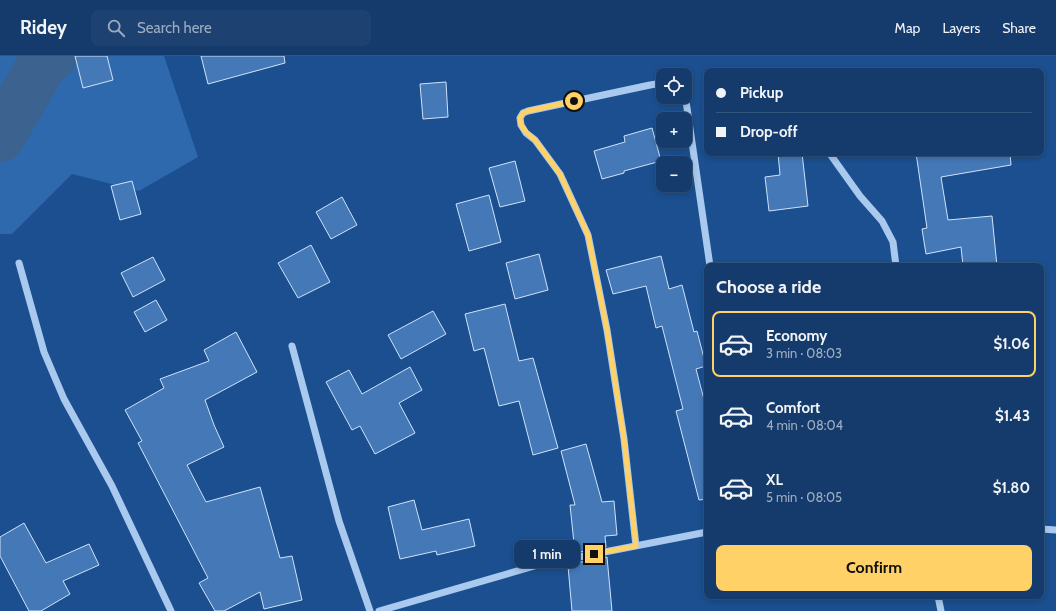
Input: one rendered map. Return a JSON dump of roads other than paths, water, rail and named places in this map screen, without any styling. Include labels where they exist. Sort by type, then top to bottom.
[{"type":"street","points":[[636,546],[624,439],[607,330],[588,235],[560,174],[535,140],[526,132],[521,125],[520,118],[523,113],[528,111],[656,84]]},
{"type":"street","points":[[686,104],[710,263]]},
{"type":"street","points":[[831,156],[860,196],[882,221],[893,242],[896,263]]},
{"type":"street","points":[[19,263],[44,352],[64,399],[112,486],[171,611]]},
{"type":"street","points":[[292,346],[339,521],[370,611]]},
{"type":"street","points":[[1044,529],[1056,530]]},
{"type":"street","points":[[379,611],[538,565],[704,533]]},
{"type":"street","points":[[939,599],[941,611]]},
{"type":"waterway","points":[[0,137],[44,61],[52,56]]}]
